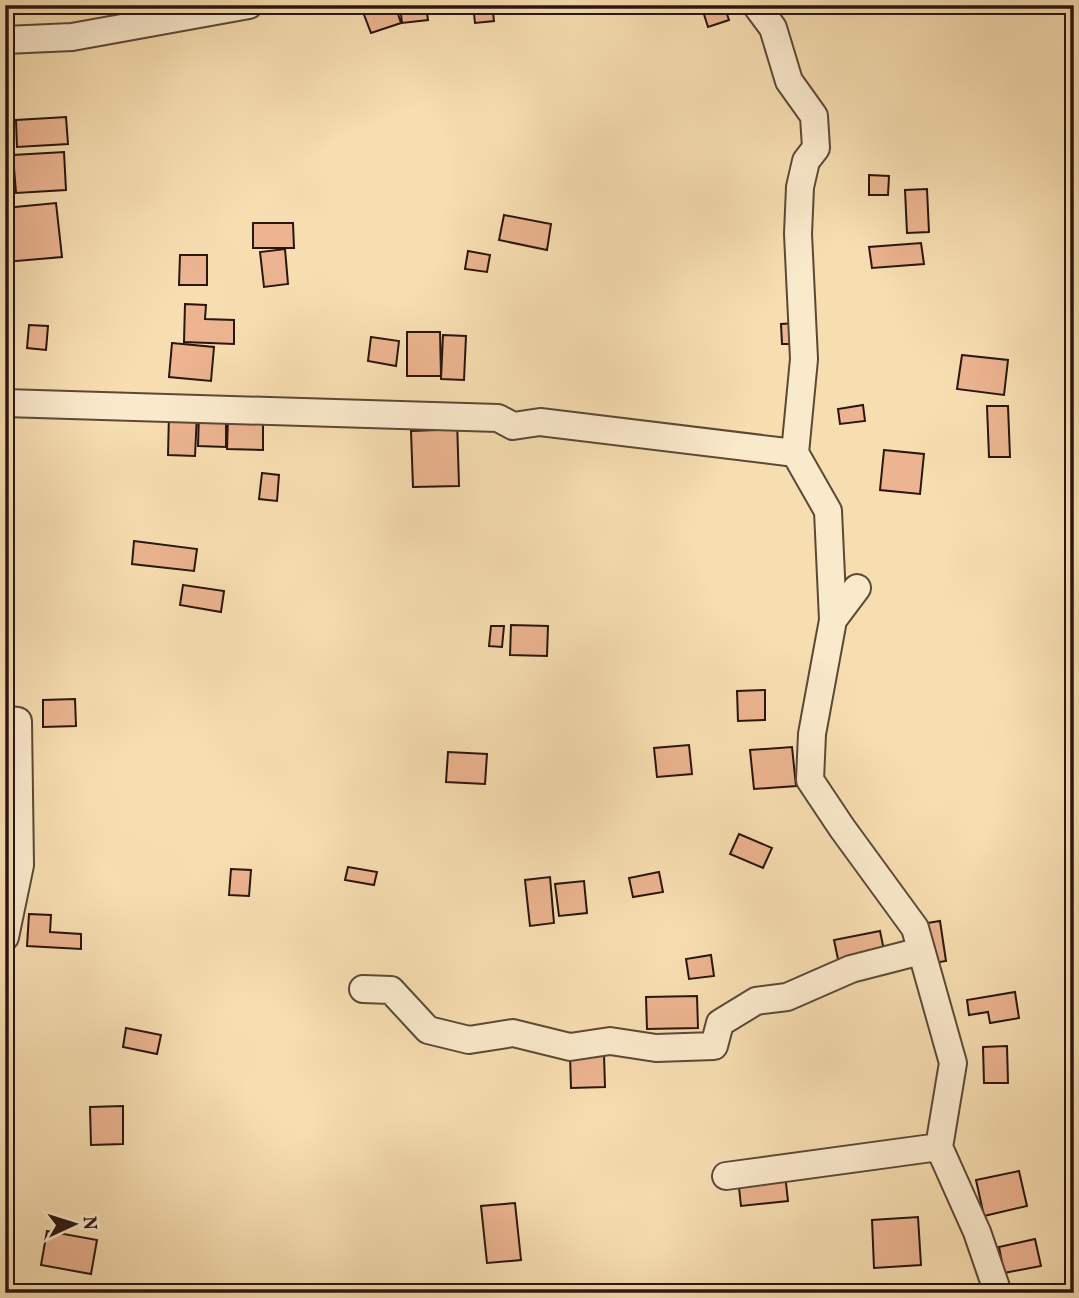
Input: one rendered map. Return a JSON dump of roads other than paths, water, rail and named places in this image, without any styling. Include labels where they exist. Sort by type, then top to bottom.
[{"type":"street","points":[[5,40],[72,37],[249,5]]},
{"type":"street","points":[[756,5],[774,28],[789,81],[814,116],[816,148],[806,161],[800,187],[798,234],[804,359],[795,453],[828,511],[833,621],[812,734],[810,780],[915,928],[953,1063],[939,1147],[999,1293]]},
{"type":"street","points":[[5,403],[498,418],[513,426],[540,422],[795,453]]},
{"type":"street","points":[[833,621],[857,588]]},
{"type":"street","points":[[5,719],[18,721],[20,865],[5,937]]},
{"type":"street","points":[[363,989],[391,990],[428,1030],[469,1040],[513,1033],[570,1047],[610,1041],[656,1048],[713,1046],[720,1024],[756,1000],[787,997],[851,969],[921,951]]},
{"type":"street","points":[[726,1176],[939,1147]]}]
